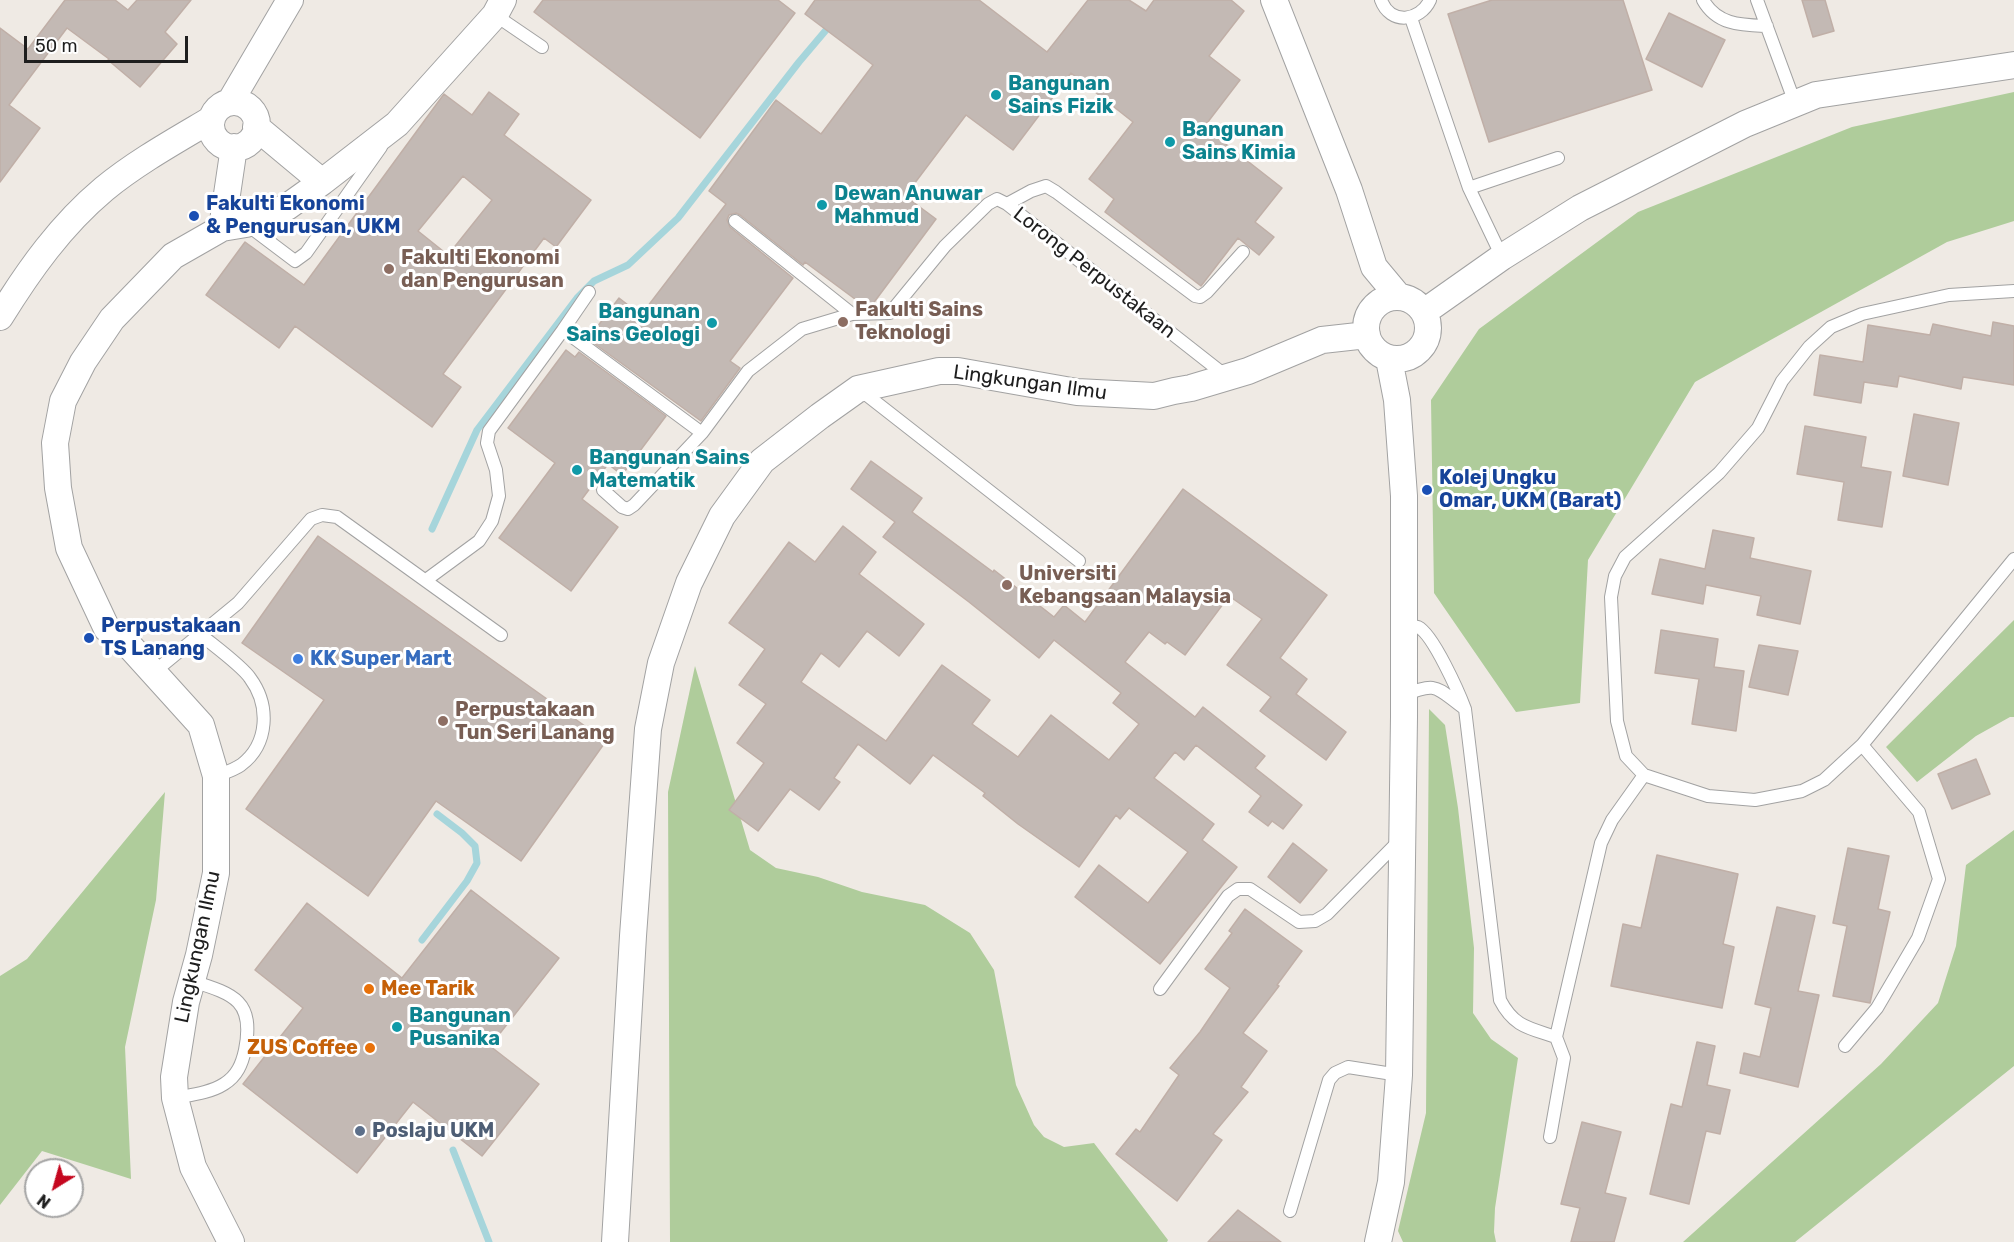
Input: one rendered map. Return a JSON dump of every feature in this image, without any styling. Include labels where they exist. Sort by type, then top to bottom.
[{"type":"street","points":[[0,317],[28,271],[67,225],[103,190],[139,163],[221,110],[243,104],[249,108],[256,119],[256,127],[251,139],[246,144],[234,147],[221,143],[212,132],[221,110],[290,0]]},
{"type":"street","points":[[1274,0],[1349,190],[1374,267],[1399,297],[1416,304],[1424,312],[1428,321],[1429,332],[1426,342],[1419,351],[1400,360],[1389,358],[1374,350],[1367,334],[1369,316],[1374,308],[1381,302],[1399,297]]},
{"type":"street","name":"Lingkungan Ilmu","points":[[231,1242],[193,1167],[174,1098],[177,1055],[216,873],[216,776],[201,725],[125,641],[107,629],[72,557],[58,488],[55,443],[63,400],[83,362],[112,319],[173,256],[234,226],[287,207],[398,124],[499,7]]},
{"type":"street","points":[[1424,312],[1502,257],[1580,208],[1736,128],[1795,103],[1816,95],[2014,65]]},
{"type":"street","points":[[256,127],[322,182]]},
{"type":"street","points":[[234,147],[234,226]]},
{"type":"street","name":"Lingkungan Ilmu","points":[[615,1242],[648,729],[661,663],[689,583],[722,516],[762,461],[858,389],[896,379],[949,371],[1077,393],[1154,396],[1248,371],[1322,340],[1367,334]]},
{"type":"street","points":[[1378,1242],[1391,1182],[1399,1075],[1404,695],[1404,487],[1398,400],[1389,358]]},
{"type":"lane","points":[[1381,0],[1387,11],[1394,16],[1411,18],[1426,9],[1430,0]]},
{"type":"lane","points":[[1703,0],[1710,11],[1736,25],[1767,26]]},
{"type":"lane","points":[[1757,0],[1795,103]]},
{"type":"lane","points":[[499,7],[542,47]]},
{"type":"lane","points":[[1411,18],[1469,188],[1502,257]]},
{"type":"lane","points":[[234,226],[295,261],[298,260],[306,253],[398,124]]},
{"type":"lane","points":[[1469,188],[1558,158]]},
{"type":"lane","points":[[1007,204],[1046,186],[1195,296],[1200,297],[1207,292],[1243,252]]},
{"type":"lane","name":"Lorong Perpustakaan","points":[[603,490],[622,507],[628,509],[702,433],[748,371],[802,329],[852,314],[890,313],[945,246],[987,204],[997,199],[1007,204],[1226,376]]},
{"type":"lane","points":[[735,221],[852,314]]},
{"type":"lane","points":[[2014,291],[1949,295],[1862,314],[1830,327],[1809,347],[1782,381],[1758,428],[1719,473],[1625,557],[1615,576],[1611,597],[1617,721],[1626,756],[1644,775],[1708,796],[1755,800],[1802,791],[1824,780],[1862,745],[2014,559]]},
{"type":"lane","points":[[426,580],[479,542],[492,521],[500,496],[496,470],[487,442],[489,431],[589,292]]},
{"type":"lane","points":[[563,330],[702,433]]},
{"type":"lane","points":[[858,389],[1079,561]]},
{"type":"lane","points":[[154,672],[238,603],[311,519],[322,515],[337,518],[501,635]]},
{"type":"lane","points":[[1404,625],[1420,628],[1427,636],[1453,680],[1466,709],[1500,1000],[1508,1015],[1521,1025],[1556,1037]]},
{"type":"lane","points":[[201,635],[250,677],[264,707],[263,735],[254,753],[240,766],[216,776]]},
{"type":"lane","points":[[1404,695],[1429,686],[1437,688],[1466,709]]},
{"type":"lane","points":[[1845,1046],[1877,1008],[1918,938],[1939,879],[1919,812],[1862,745]]},
{"type":"lane","points":[[1550,1137],[1564,1058],[1556,1037],[1601,843],[1612,820],[1644,775]]},
{"type":"lane","points":[[1160,989],[1228,896],[1238,889],[1250,889],[1299,922],[1315,921],[1327,914],[1402,838]]},
{"type":"lane","points":[[174,1098],[223,1085],[236,1074],[243,1060],[249,1031],[247,1015],[227,992],[192,981]]},
{"type":"lane","points":[[1290,1210],[1329,1080],[1335,1073],[1348,1067],[1399,1075]]},
{"type":"green space","points":[[2014,92],[2014,221],[1947,242],[1695,382],[1588,560],[1580,703],[1516,712],[1434,593],[1431,400],[1479,329],[1638,212],[1852,127]]},
{"type":"green space","points":[[2014,620],[2014,717],[1976,736],[1917,782],[1886,747]]},
{"type":"green space","points":[[695,666],[750,850],[776,868],[818,877],[862,892],[925,905],[970,933],[994,970],[1016,1085],[1034,1125],[1044,1137],[1064,1147],[1094,1143],[1168,1240],[1167,1242],[670,1242],[668,792]]},
{"type":"green space","points":[[1429,709],[1445,725],[1458,808],[1474,948],[1473,1013],[1491,1039],[1518,1058],[1495,1208],[1496,1242],[1403,1242],[1398,1231],[1426,1113]]},
{"type":"green space","points":[[165,792],[156,900],[125,1047],[131,1179],[84,1164],[84,1158],[64,1158],[42,1151],[37,1158],[24,1158],[24,1174],[0,1205],[0,976],[27,959]]},
{"type":"green space","points":[[2014,830],[2014,1066],[1795,1242],[1683,1242],[1881,1064],[1938,1003],[1956,946],[1966,865]]},
{"type":"building","points":[[65,0],[115,0],[128,10],[137,0],[191,0],[165,32],[177,44],[140,87],[109,59],[67,28],[9,105],[40,128],[0,182],[0,28],[28,49]]},
{"type":"building","points":[[543,0],[778,0],[795,13],[700,138],[534,12]]},
{"type":"building","points":[[815,0],[979,0],[1047,52],[1088,0],[1129,0],[1146,11],[1154,0],[1231,0],[1244,11],[1209,56],[1240,80],[1204,127],[1282,188],[1255,222],[1274,237],[1259,255],[1238,238],[1201,286],[1105,212],[1114,199],[1089,179],[1133,122],[1071,73],[1013,150],[966,115],[905,196],[936,219],[872,305],[863,305],[805,262],[803,265],[740,215],[736,213],[729,215],[727,220],[730,227],[793,278],[730,361],[740,368],[701,421],[588,339],[619,298],[641,315],[726,204],[709,191],[776,100],[821,134],[873,65],[805,14]]},
{"type":"building","points":[[1492,0],[1623,0],[1652,90],[1489,142],[1448,14]]},
{"type":"building","points":[[1802,0],[1825,0],[1834,31],[1813,37]]},
{"type":"building","points":[[1669,13],[1725,40],[1702,87],[1646,59]]},
{"type":"building","points":[[489,92],[519,114],[504,135],[591,200],[556,247],[544,238],[443,374],[461,387],[432,427],[295,326],[279,348],[206,295],[245,242],[304,285],[444,94],[472,115]],"holes":[[[463,176],[492,200],[448,255],[418,231]]]},
{"type":"building","points":[[1993,322],[2014,326],[2014,385],[1963,377],[1961,389],[1899,376],[1897,387],[1864,382],[1861,403],[1814,395],[1820,355],[1863,362],[1868,325],[1930,335],[1933,324],[1991,336]]},
{"type":"building","name":"Bangunan Sains Matematik","points":[[566,350],[575,357],[579,352],[666,416],[622,475],[608,464],[582,499],[618,527],[571,591],[499,538],[555,463],[508,428]]},
{"type":"building","points":[[1914,414],[1959,423],[1948,485],[1903,476]]},
{"type":"building","points":[[1805,426],[1866,437],[1861,467],[1891,472],[1882,527],[1838,520],[1844,482],[1797,474]]},
{"type":"building","points":[[871,461],[922,498],[912,512],[993,572],[994,570],[1054,617],[1064,605],[1085,622],[1183,489],[1327,595],[1280,658],[1307,679],[1296,694],[1346,732],[1326,760],[1260,711],[1271,697],[1227,665],[1262,619],[1229,596],[1185,655],[1149,632],[1125,662],[1195,717],[1203,707],[1265,756],[1255,768],[1302,805],[1283,829],[1272,821],[1268,826],[1249,812],[1261,796],[1196,745],[1184,760],[1175,752],[1154,778],[1214,824],[1202,840],[1237,867],[1160,964],[1075,897],[1099,865],[1148,903],[1188,852],[1129,808],[1120,819],[1116,815],[1079,867],[1018,824],[983,796],[985,793],[933,755],[910,784],[858,744],[834,778],[840,782],[819,810],[790,789],[758,831],[729,810],[764,763],[737,743],[766,704],[739,685],[765,649],[729,623],[789,542],[815,562],[843,526],[876,552],[859,574],[924,624],[899,656],[867,631],[839,667],[821,653],[801,682],[886,741],[942,665],[990,700],[972,724],[1018,757],[1051,715],[1109,760],[1139,724],[1113,703],[1121,693],[1054,640],[1039,658],[883,537],[895,522],[851,489]]},
{"type":"building","points":[[1713,530],[1754,538],[1750,558],[1811,571],[1800,624],[1757,615],[1761,596],[1706,585],[1703,604],[1652,594],[1660,559],[1705,569]]},
{"type":"building","name":"Perpustakaan Tun Seri Lanang","points":[[318,536],[606,741],[521,861],[436,801],[368,896],[246,809],[324,700],[242,643]]},
{"type":"building","points":[[1661,630],[1718,639],[1714,667],[1744,671],[1736,731],[1692,724],[1699,679],[1655,673]]},
{"type":"building","points":[[1759,645],[1798,651],[1788,695],[1749,687]]},
{"type":"building","points":[[1976,759],[1990,794],[1952,809],[1938,774]]},
{"type":"building","points":[[1293,843],[1327,870],[1300,903],[1268,877]]},
{"type":"building","points":[[1848,848],[1889,856],[1878,909],[1890,912],[1870,1003],[1833,996],[1847,926],[1833,923]]},
{"type":"building","points":[[1657,855],[1738,874],[1723,944],[1734,947],[1722,1008],[1611,986],[1623,924],[1641,928]]},
{"type":"building","name":"Bangunan Pusanika","points":[[471,890],[559,958],[490,1046],[539,1084],[482,1156],[413,1102],[357,1173],[243,1084],[303,1008],[255,970],[307,903],[402,978]]},
{"type":"building","points":[[1777,907],[1815,916],[1798,991],[1819,995],[1798,1087],[1740,1073],[1744,1053],[1760,1057],[1771,1008],[1755,1004]]},
{"type":"building","points":[[1245,909],[1302,951],[1243,1033],[1267,1051],[1241,1087],[1248,1092],[1213,1134],[1222,1140],[1177,1201],[1116,1154],[1136,1129],[1140,1132],[1179,1075],[1170,1068],[1200,1032],[1230,988],[1205,969],[1232,933],[1229,931]]},
{"type":"building","points":[[1697,1042],[1715,1046],[1707,1085],[1730,1090],[1720,1134],[1706,1131],[1689,1204],[1650,1194],[1671,1104],[1682,1107]]},
{"type":"building","points":[[1582,1122],[1621,1132],[1605,1193],[1626,1198],[1614,1242],[1571,1242],[1580,1208],[1561,1204]]},
{"type":"building","points":[[1238,1210],[1281,1242],[1208,1242]]},
{"type":"waterway","points":[[432,529],[477,430],[577,298],[594,281],[628,265],[678,218],[832,23]]},
{"type":"waterway","points":[[422,940],[467,881],[477,863],[475,846],[437,814]]},
{"type":"waterway","points":[[453,1150],[489,1242]]},
{"type":"place","name":"Bangunan Sains Fizik","points":[[996,95]]},
{"type":"place","name":"Bangunan Sains Kimia","points":[[1170,142]]},
{"type":"place","name":"Dewan Anuwar Mahmud","points":[[822,205]]},
{"type":"place","name":"Fakulti Ekonomi & Pengurusan, UKM","points":[[194,216]]},
{"type":"place","name":"Fakulti Ekonomi dan Pengurusan","points":[[389,269]]},
{"type":"place","name":"Fakulti Sains Teknologi","points":[[843,322]]},
{"type":"place","name":"Bangunan Sains Geologi","points":[[712,323]]},
{"type":"place","name":"Bangunan Sains Matematik","points":[[577,470]]},
{"type":"place","name":"Kolej Ungku Omar, UKM (Barat)","points":[[1427,490]]},
{"type":"place","name":"Universiti Kebangsaan Malaysia","points":[[1007,585]]},
{"type":"place","name":"Perpustakaan TS Lanang","points":[[89,638]]},
{"type":"place","name":"KK Super Mart","points":[[298,659]]},
{"type":"place","name":"Perpustakaan Tun Seri Lanang","points":[[443,721]]},
{"type":"place","name":"Mee Tarik","points":[[369,989]]},
{"type":"place","name":"Bangunan Pusanika","points":[[397,1027]]},
{"type":"place","name":"ZUS Coffee","points":[[370,1048]]},
{"type":"place","name":"Poslaju UKM","points":[[360,1131]]}]
